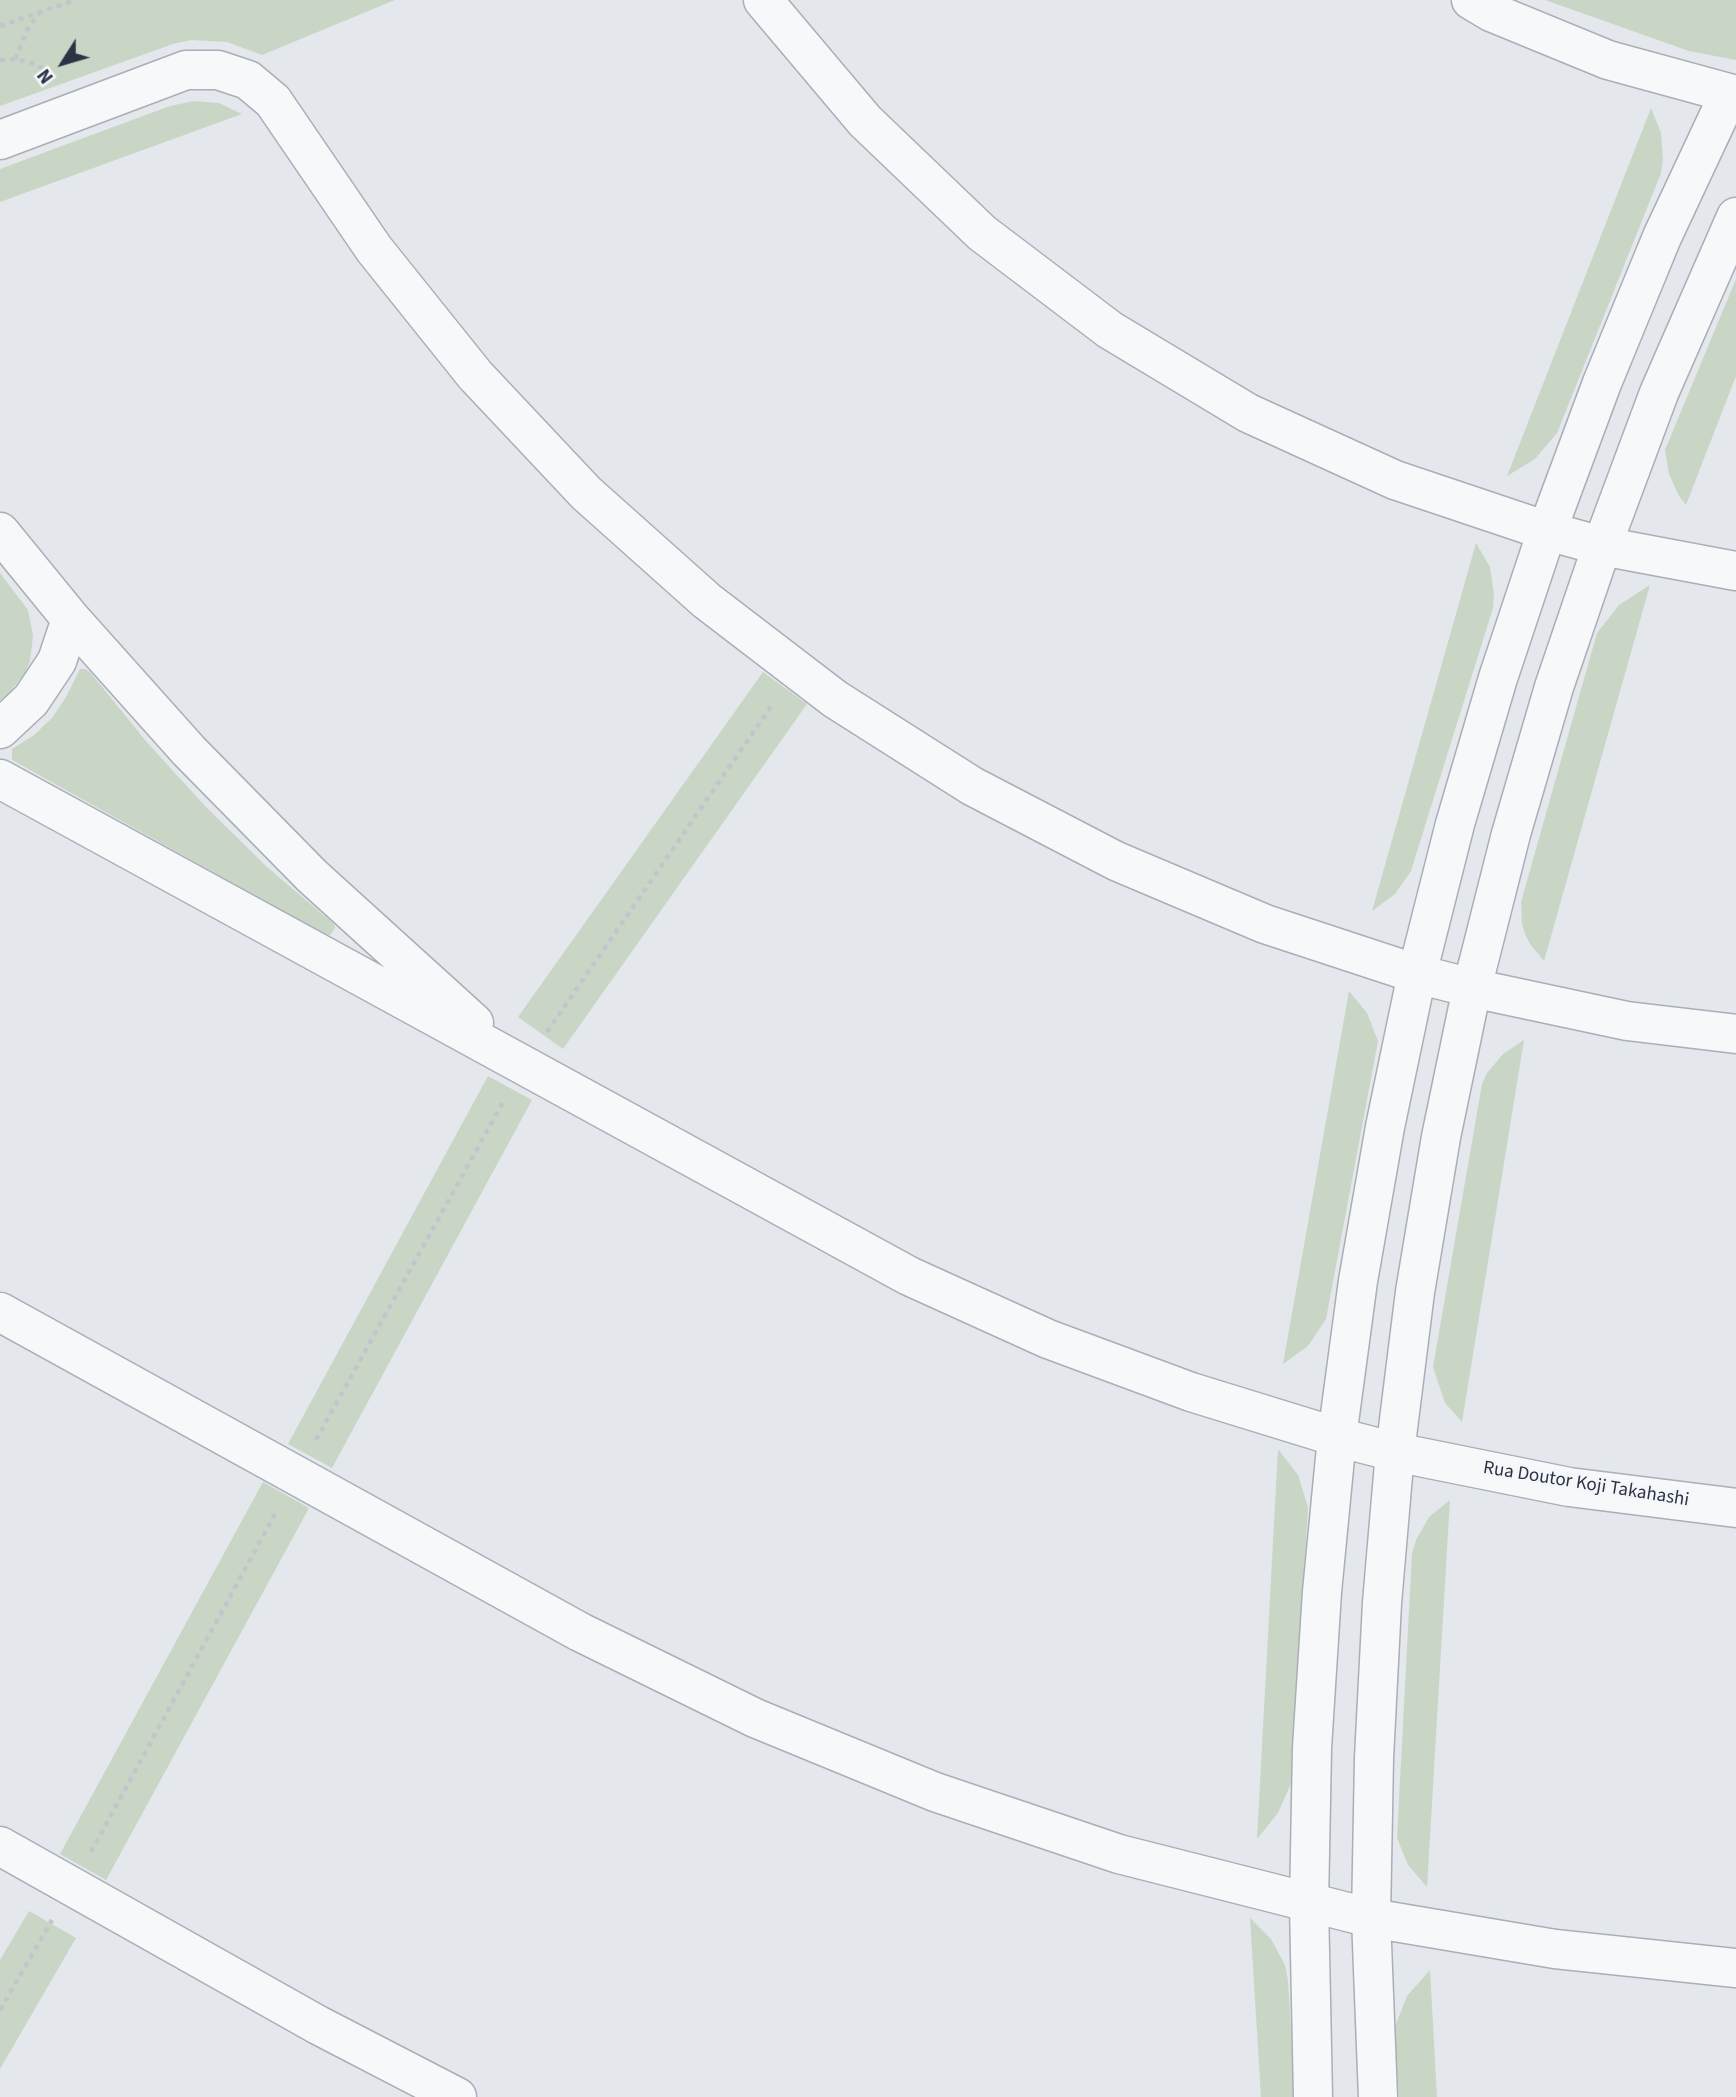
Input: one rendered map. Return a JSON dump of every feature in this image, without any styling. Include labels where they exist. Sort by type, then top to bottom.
[{"type":"street","points":[[763,0],[865,121],[982,233],[1110,330],[1248,413],[1395,480],[1546,531],[1602,546],[1736,571]]},
{"type":"street","points":[[1313,2097],[1309,1904],[1312,1748],[1322,1592],[1337,1437],[1362,1256],[1385,1127],[1418,974],[1455,824],[1498,678],[1546,531],[1652,261],[1732,94],[1608,60],[1491,12],[1471,0]]},
{"type":"street","points":[[0,140],[186,70],[202,68],[234,73],[262,89],[283,114],[373,248],[475,375],[586,493],[707,601],[835,699],[972,786],[1116,861],[1265,924],[1418,974],[1472,988],[1627,1021],[1736,1034]]},
{"type":"street","points":[[1378,2097],[1371,1918],[1374,1758],[1382,1603],[1395,1452],[1415,1292],[1433,1188],[1472,988],[1511,834],[1554,687],[1602,546],[1659,393],[1736,217]]},
{"type":"street","points":[[0,531],[71,619],[188,751],[312,876],[523,1066]]},
{"type":"street","points":[[0,729],[32,700],[57,661],[71,619]]},
{"type":"street","points":[[0,779],[523,1066]]},
{"type":"street","name":"Rua Doutor Koji Takahashi","points":[[523,1066],[921,1282],[1048,1339],[1191,1392],[1395,1452],[1569,1487],[1736,1508]]},
{"type":"street","points":[[0,1312],[580,1632],[755,1718],[935,1793],[1105,1850],[1371,1918],[1555,1949],[1736,1968]]},
{"type":"street","points":[[0,1846],[318,2025],[457,2097]]},
{"type":"path","points":[[0,26],[75,0]]},
{"type":"path","points":[[15,59],[29,26],[41,12]]},
{"type":"path","points":[[0,2010],[72,1886],[523,1066],[796,670]]},
{"type":"green space","points":[[0,0],[395,0],[262,55],[227,42],[191,40],[0,106]]},
{"type":"green space","points":[[1545,0],[1736,0],[1736,60],[1689,51]]},
{"type":"green space","points":[[194,101],[219,103],[242,114],[0,202],[0,169],[170,106]]},
{"type":"green space","points":[[1651,108],[1661,133],[1661,173],[1557,433],[1535,459],[1507,476]]},
{"type":"green space","points":[[1736,279],[1736,376],[1686,505],[1669,474],[1665,450]]},
{"type":"green space","points":[[1476,543],[1490,567],[1493,608],[1411,871],[1395,894],[1372,911]]},
{"type":"green space","points":[[0,573],[28,610],[33,636],[30,661],[25,673],[0,700]]},
{"type":"green space","points":[[1650,585],[1544,961],[1525,934],[1521,902],[1597,633],[1619,605]]},
{"type":"green space","points":[[80,669],[90,672],[145,740],[204,805],[267,867],[334,924],[335,928],[330,935],[12,760],[12,749],[34,735],[52,718]]},
{"type":"green space","points":[[763,672],[807,704],[563,1049],[518,1017]]},
{"type":"green space","points":[[1349,991],[1367,1013],[1378,1041],[1326,1319],[1308,1346],[1283,1364]]},
{"type":"green space","points":[[1524,1040],[1462,1422],[1445,1403],[1433,1367],[1482,1084],[1487,1073],[1503,1054]]},
{"type":"green space","points":[[488,1076],[532,1100],[332,1468],[288,1444]]},
{"type":"green space","points":[[1278,1449],[1298,1475],[1308,1507],[1292,1781],[1278,1813],[1257,1839]]},
{"type":"green space","points":[[263,1482],[309,1508],[106,1880],[60,1854]]},
{"type":"green space","points":[[1450,1500],[1427,1887],[1408,1865],[1397,1838],[1412,1553],[1429,1517]]},
{"type":"green space","points":[[29,1911],[76,1938],[0,2069],[0,1960]]},
{"type":"green space","points":[[1250,1918],[1271,1939],[1285,1965],[1295,2097],[1261,2097]]},
{"type":"green space","points":[[1430,1970],[1437,2097],[1399,2097],[1394,2029],[1407,1996]]}]
